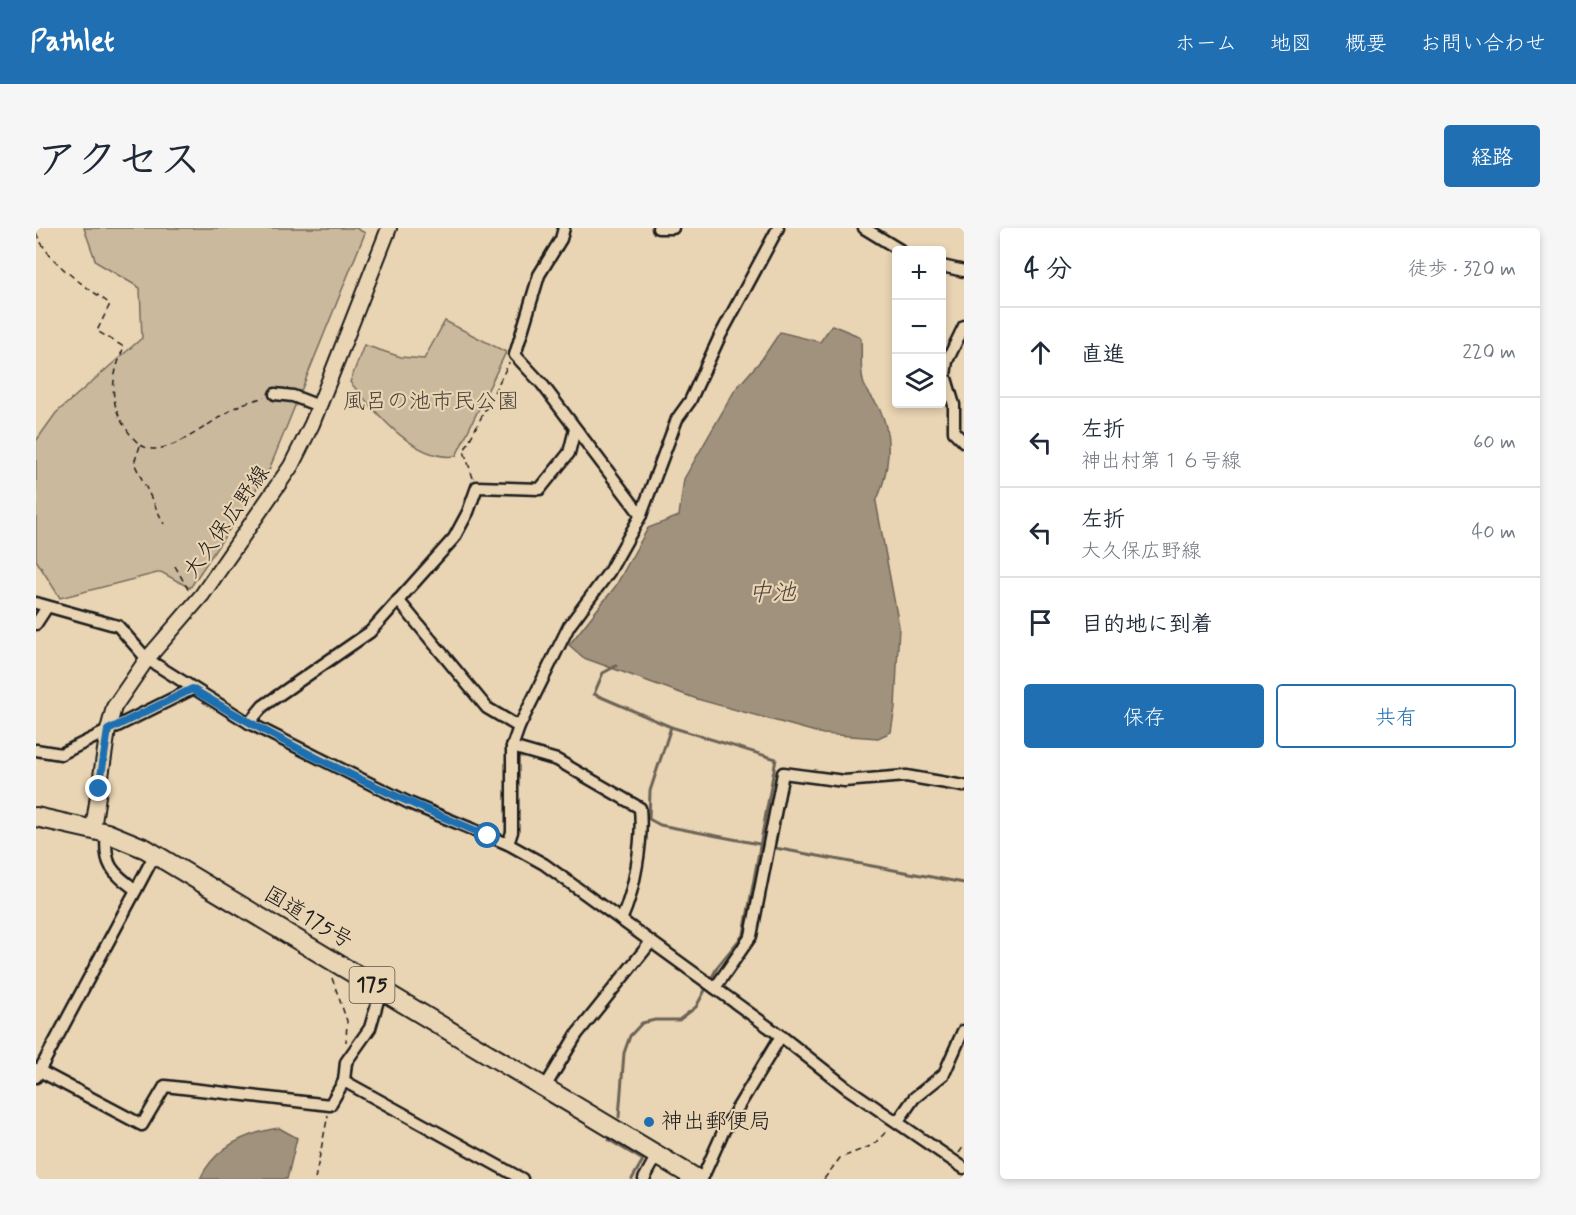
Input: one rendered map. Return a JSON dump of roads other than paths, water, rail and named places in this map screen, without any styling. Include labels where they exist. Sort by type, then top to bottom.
[{"type":"highway","name":"国道175号","points":[[36,817],[100,831],[155,854],[698,1179]]},
{"type":"street","name":"大久保広野線","points":[[100,831],[108,730],[114,707],[147,659],[195,603],[291,466],[319,406],[389,228]]},
{"type":"street","points":[[564,228],[561,239],[539,275],[515,354],[542,384],[641,515]]},
{"type":"street","points":[[658,228],[673,228]]},
{"type":"street","points":[[508,844],[512,832],[513,747],[519,727],[569,626],[609,572],[641,515],[677,419],[690,401],[720,336],[778,228]]},
{"type":"street","points":[[864,228],[893,246]]},
{"type":"street","points":[[946,267],[964,270]]},
{"type":"street","points":[[964,326],[947,361],[945,375],[954,405],[954,432],[964,442]]},
{"type":"street","points":[[275,394],[293,396],[319,406]]},
{"type":"street","points":[[249,723],[263,706],[370,632],[454,538],[468,512],[477,487],[540,489],[569,453],[575,429]]},
{"type":"street","points":[[398,600],[487,708],[519,727]]},
{"type":"street","points":[[36,624],[41,605],[118,626],[147,659],[249,723],[409,803],[508,844],[543,864],[781,1036],[847,1088],[964,1168]]},
{"type":"street","points":[[36,750],[61,754],[192,689]]},
{"type":"street","points":[[513,747],[556,760],[640,808],[642,826],[629,905],[621,920]]},
{"type":"street","points":[[715,988],[751,936],[783,773],[844,782],[906,776],[964,786]]},
{"type":"street","points":[[100,831],[104,851],[113,873],[136,890]]},
{"type":"street","points":[[155,854],[37,1072],[142,1125],[165,1086],[330,1105],[344,1081],[346,1062],[370,1028],[381,990]]},
{"type":"street","points":[[545,1087],[577,1034],[651,942]]},
{"type":"street","points":[[898,1121],[914,1098],[944,1074],[964,1030]]},
{"type":"street","points":[[702,1179],[723,1132],[781,1036]]},
{"type":"street","points":[[344,1081],[506,1175],[522,1179]]},
{"type":"street","points":[[644,1179],[657,1155]]},
{"type":"water","name":"中池","points":[[832,325],[861,339],[864,384],[879,408],[887,430],[887,467],[876,502],[899,626],[895,707],[891,732],[878,738],[823,734],[697,699],[584,658],[569,645],[615,587],[648,528],[679,516],[684,479],[735,390],[762,359],[780,332],[820,342]]},
{"type":"water","points":[[279,1128],[297,1138],[287,1179],[200,1179],[214,1158],[233,1143],[267,1130]]},
{"type":"waterway","points":[[616,666],[603,673],[594,694],[671,727],[776,759],[744,934],[718,966],[696,1007],[679,1020],[655,1020],[642,1023],[630,1036],[624,1053],[619,1117]]},
{"type":"waterway","points":[[671,727],[650,791],[649,819],[660,825],[764,845]]},
{"type":"waterway","points":[[775,848],[964,883]]},
{"type":"waterway","points":[[609,1140],[643,1160],[632,1179]]},
{"type":"place","name":"神出郵便局","points":[[649,1122]]},
{"type":"park label","name":"風呂の池市民公園","points":[[431,402]]}]
